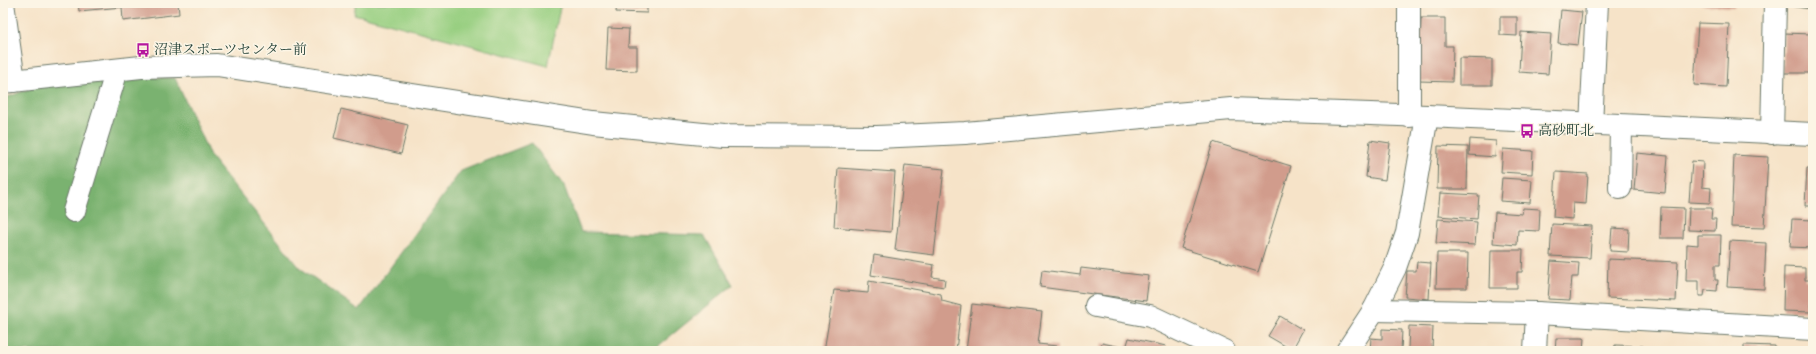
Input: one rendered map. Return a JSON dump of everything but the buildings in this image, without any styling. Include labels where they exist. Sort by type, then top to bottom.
[{"type":"street","points":[[3,3],[9,82],[141,67],[217,65],[593,123],[723,136],[877,137],[966,133],[1231,109],[1813,134]]},
{"type":"street","points":[[1347,351],[1374,310],[1395,268],[1407,233],[1418,116],[1409,3]]},
{"type":"street","points":[[1591,124],[1597,3]]},
{"type":"street","points":[[1772,133],[1775,3]]},
{"type":"street","points":[[74,210],[117,70]]},
{"type":"street","points":[[1620,188],[1621,126]]},
{"type":"street","points":[[1096,306],[1150,316],[1224,351]]},
{"type":"street","points":[[1374,310],[1537,313],[1813,329]]},
{"type":"street","points":[[1534,351],[1537,313]]},
{"type":"green space","points":[[356,3],[561,3],[548,66],[354,14]]},
{"type":"green space","points":[[61,76],[175,78],[210,156],[300,268],[359,310],[461,171],[532,143],[564,186],[581,232],[704,235],[733,285],[652,351],[3,351],[3,99]]},
{"type":"place","name":"沼津スポーツセンター前","points":[[143,50]]},
{"type":"place","name":"高砂町北","points":[[1527,131]]}]
